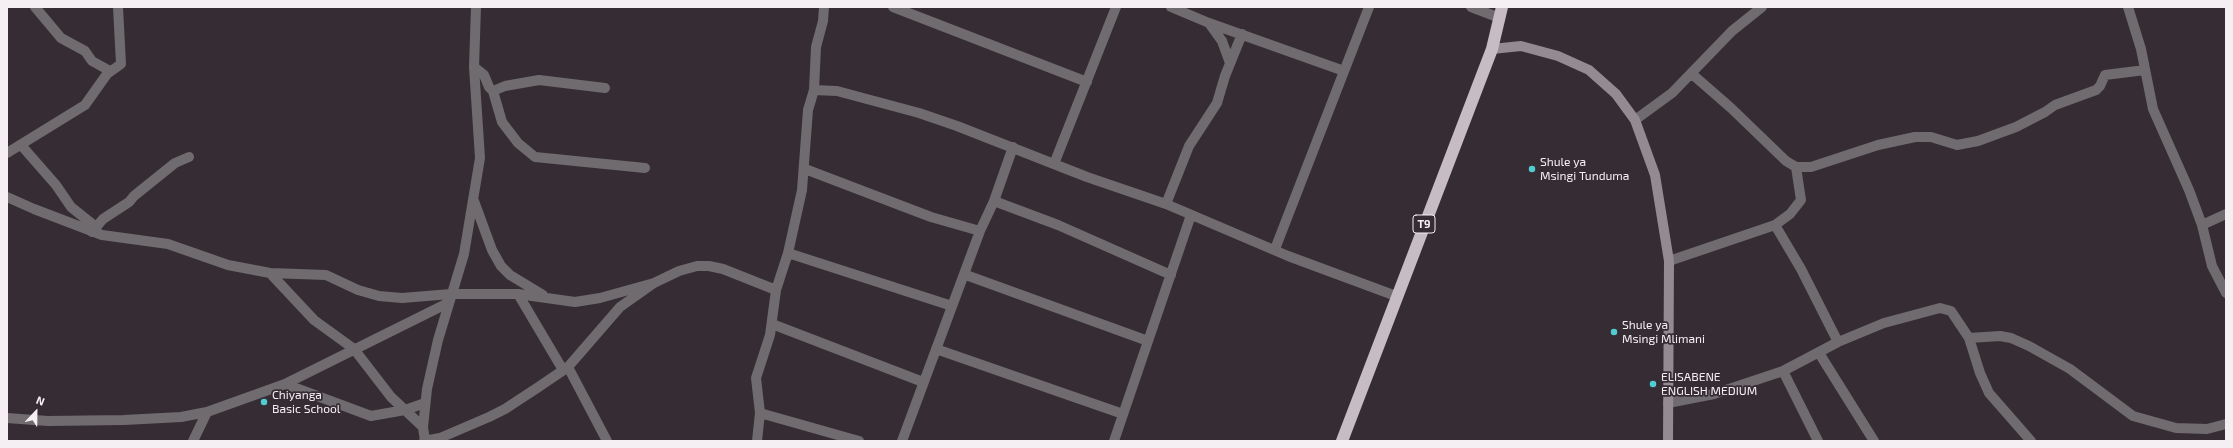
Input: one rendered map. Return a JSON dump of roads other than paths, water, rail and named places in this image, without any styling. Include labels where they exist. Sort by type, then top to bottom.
[{"type":"highway","name":"T9","points":[[1342,441],[1396,296],[1492,49],[1501,12]]},
{"type":"street","points":[[36,7],[61,38],[85,51],[92,61],[110,71]]},
{"type":"street","points":[[7,153],[21,146],[85,105],[110,71],[121,62],[118,7]]},
{"type":"street","points":[[476,7],[474,67],[480,158],[464,254],[438,340],[425,403],[423,427],[425,441],[443,439],[505,409],[565,368],[620,307],[654,283],[679,271],[697,266],[709,266],[776,290]]},
{"type":"street","points":[[757,441],[760,413],[756,378],[772,324],[776,290],[788,253],[805,169],[808,110],[814,90],[816,47],[823,21],[824,7]]},
{"type":"street","points":[[893,7],[1087,82]]},
{"type":"street","points":[[1054,164],[1116,7]]},
{"type":"street","points":[[1171,7],[1209,23],[1344,70]]},
{"type":"street","points":[[1275,249],[1369,7]]},
{"type":"street","points":[[1471,7],[1501,12]]},
{"type":"street","points":[[1635,120],[1672,93],[1732,31],[1762,7]]},
{"type":"street","points":[[2128,7],[2146,70],[2153,109],[2189,190],[2202,225],[2212,266],[2226,293]]},
{"type":"street","points":[[1209,23],[1222,42],[1230,63]]},
{"type":"street","points":[[1166,204],[1189,146],[1217,103],[1230,63],[1242,34]]},
{"type":"street","points":[[1492,49],[1522,46],[1558,56],[1589,70],[1616,94],[1635,120],[1655,175],[1669,261],[1668,441]]},
{"type":"street","points":[[474,67],[484,75],[489,87],[493,91],[502,122],[518,143],[535,157],[645,168]]},
{"type":"street","points":[[1692,74],[1737,113],[1786,161],[1796,167],[1811,167],[1878,146],[1916,137],[1931,137],[1957,145],[1978,141],[2016,127],[2055,105],[2096,90],[2100,86],[2105,75],[2146,70]]},
{"type":"street","points":[[493,91],[505,86],[540,80],[605,88]]},
{"type":"street","points":[[814,90],[837,91],[919,113],[1166,204],[1275,249],[1396,296]]},
{"type":"street","points":[[21,146],[56,185],[71,207],[94,230]]},
{"type":"street","points":[[902,441],[952,306],[966,275],[980,231],[994,201],[1013,147]]},
{"type":"street","points":[[94,230],[103,219],[129,202],[134,196],[175,163],[190,157]]},
{"type":"street","points":[[1669,261],[1775,225],[1798,207],[1801,200],[1796,167]]},
{"type":"street","points":[[805,169],[932,217],[980,231]]},
{"type":"street","points":[[7,197],[113,237],[168,244],[228,265],[270,273],[326,275],[358,290],[379,296],[402,298],[450,298],[518,294],[575,302],[600,298],[654,283]]},
{"type":"street","points":[[474,200],[492,250],[501,266],[510,275],[547,297]]},
{"type":"street","points":[[994,201],[1058,225],[1171,275]]},
{"type":"street","points":[[2202,225],[2226,214]]},
{"type":"street","points":[[1114,441],[1191,215]]},
{"type":"street","points":[[1775,225],[1801,269],[1838,342]]},
{"type":"street","points":[[788,253],[952,306]]},
{"type":"street","points":[[270,273],[314,320],[354,349],[391,397],[423,427]]},
{"type":"street","points":[[966,275],[1148,341]]},
{"type":"street","points":[[518,294],[565,368],[606,441]]},
{"type":"street","points":[[7,418],[48,421],[124,420],[181,417],[208,412],[285,384],[450,298]]},
{"type":"street","points":[[1668,403],[1714,394],[1783,371],[1838,342],[1884,324],[1940,308],[1951,311],[1954,315],[1969,338],[1980,373],[1989,393],[2031,441]]},
{"type":"street","points":[[772,324],[923,382]]},
{"type":"street","points":[[1969,338],[2000,336],[2011,338],[2029,346],[2070,369],[2133,416],[2176,428],[2207,429],[2226,424]]},
{"type":"street","points":[[936,350],[1123,414]]},
{"type":"street","points":[[1819,353],[1874,441]]},
{"type":"street","points":[[1783,371],[1818,441]]},
{"type":"street","points":[[285,384],[371,416],[405,410],[425,403]]},
{"type":"street","points":[[193,441],[208,412]]},
{"type":"street","points":[[760,413],[859,441]]},
{"type":"place","name":"Shule ya Msingi Tunduma","points":[[1532,169]]},
{"type":"place","name":"Shule ya Msingi Mlimani","points":[[1614,332]]},
{"type":"place","name":"ELISABENE ENGLISH MEDIUM","points":[[1653,384]]},
{"type":"place","name":"Chiyanga Basic School","points":[[264,402]]}]
